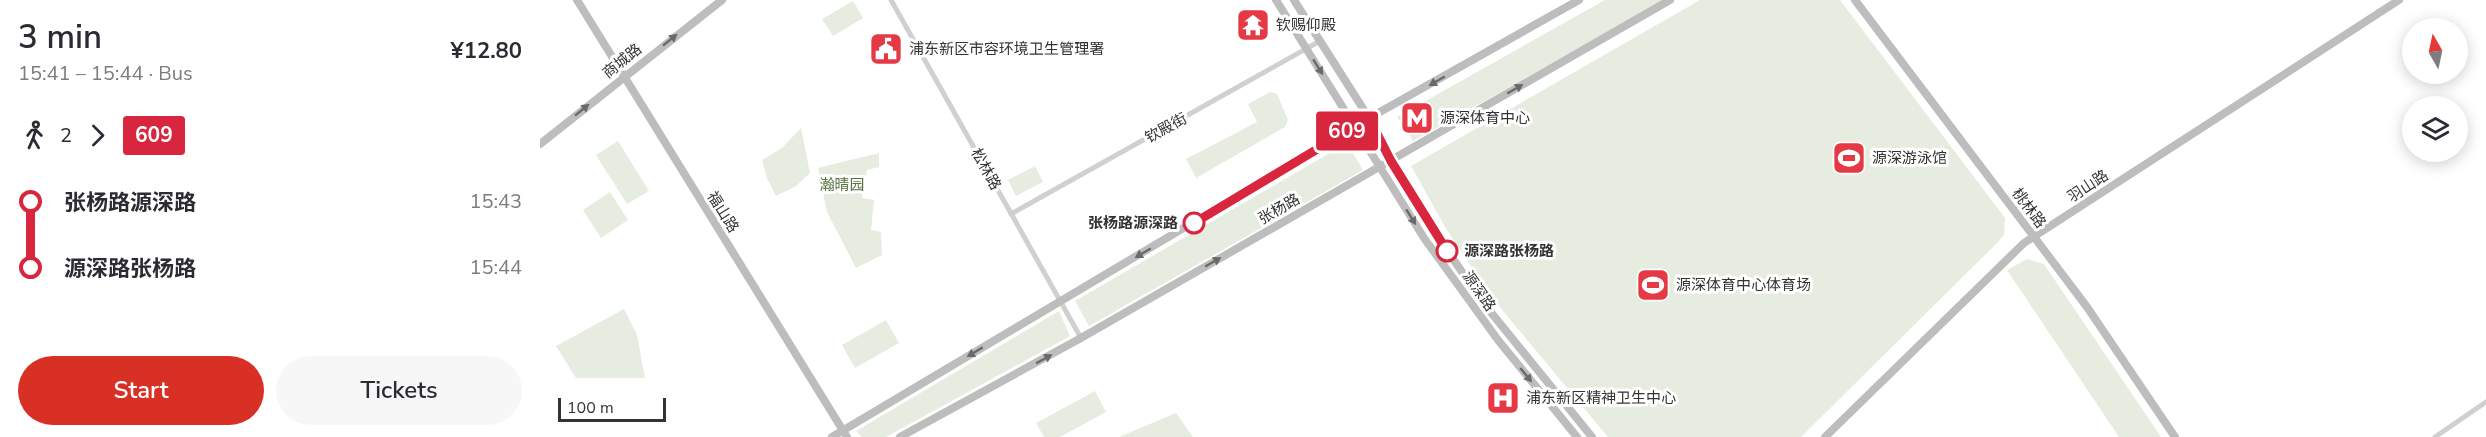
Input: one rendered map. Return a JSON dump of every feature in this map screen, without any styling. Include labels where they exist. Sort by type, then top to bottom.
[{"type":"main road","name":"福山路","points":[[577,0],[845,434]]},
{"type":"main road","name":"商城路","points":[[540,144],[722,0]]},
{"type":"main road","name":"源深路","points":[[1276,0],[1424,238],[1479,315],[1577,437]]},
{"type":"main road","name":"源深路","points":[[1294,0],[1369,118],[1391,161],[1435,233],[1485,305],[1592,437]]},
{"type":"main road","name":"张杨路","points":[[832,437],[845,434],[1060,301],[1355,126],[1579,0]]},
{"type":"main road","name":"张杨路","points":[[900,437],[1081,338],[1670,0]]},
{"type":"main road","name":"桃林路","points":[[1855,0],[2087,307],[2175,437]]},
{"type":"main road","name":"羽山路","points":[[1825,437],[2014,251],[2399,0]]},
{"type":"street","name":"松林路","points":[[891,0],[1081,338]]},
{"type":"street","name":"钦殿街","points":[[1011,214],[1320,41]]},
{"type":"street","points":[[2435,437],[2486,402]]},
{"type":"green space","points":[[1605,0],[1665,0],[1413,141],[1397,117]]},
{"type":"green space","name":"源深体育中心","points":[[1700,0],[1840,0],[2005,218],[2004,235],[1998,242],[1801,437],[1608,437],[1493,299],[1445,227],[1411,166]]},
{"type":"green space","points":[[853,1],[863,18],[833,36],[822,19]]},
{"type":"green space","points":[[1270,92],[1277,94],[1288,120],[1285,127],[1196,178],[1186,159],[1257,122],[1248,104]]},
{"type":"green space","points":[[801,128],[810,173],[796,186],[776,196],[767,178],[762,160],[782,148]]},
{"type":"green space","points":[[618,141],[649,191],[627,204],[596,155]]},
{"type":"green space","points":[[1347,143],[1363,170],[1089,326],[1075,301]]},
{"type":"green space","name":"瀚晴园","points":[[879,153],[879,167],[867,170],[862,198],[874,200],[871,230],[881,232],[882,255],[856,268],[827,212],[818,168]]},
{"type":"green space","points":[[1035,166],[1043,182],[1016,196],[1008,180]]},
{"type":"green space","points":[[610,192],[628,220],[601,238],[583,210]]},
{"type":"green space","points":[[2027,259],[2044,264],[2161,437],[2119,437],[2007,270]]},
{"type":"green space","points":[[624,309],[637,335],[645,378],[576,378],[556,346]]},
{"type":"green space","points":[[1059,311],[1070,336],[886,437],[862,437],[856,431]]},
{"type":"green space","points":[[886,320],[899,343],[855,368],[842,345]]},
{"type":"green space","points":[[1095,391],[1106,412],[1060,437],[1044,437],[1036,423]]},
{"type":"green space","points":[[1176,413],[1193,437],[1119,437]]},
{"type":"bus line","name":"609","points":[[1194,223],[1369,118],[1391,161],[1447,251]]},
{"type":"place","name":"钦赐仰殿","points":[[1253,25]]},
{"type":"place","name":"浦东新区市容环境卫生管理署","points":[[886,49]]},
{"type":"place","name":"源深体育中心","points":[[1417,118]]},
{"type":"place","name":"源深游泳馆","points":[[1849,158]]},
{"type":"place","name":"张杨路源深路","points":[[1194,223]]},
{"type":"place","name":"源深路张杨路","points":[[1447,251]]},
{"type":"place","name":"源深体育中心体育场","points":[[1653,285]]},
{"type":"place","name":"浦东新区精神卫生中心","points":[[1503,398]]}]
